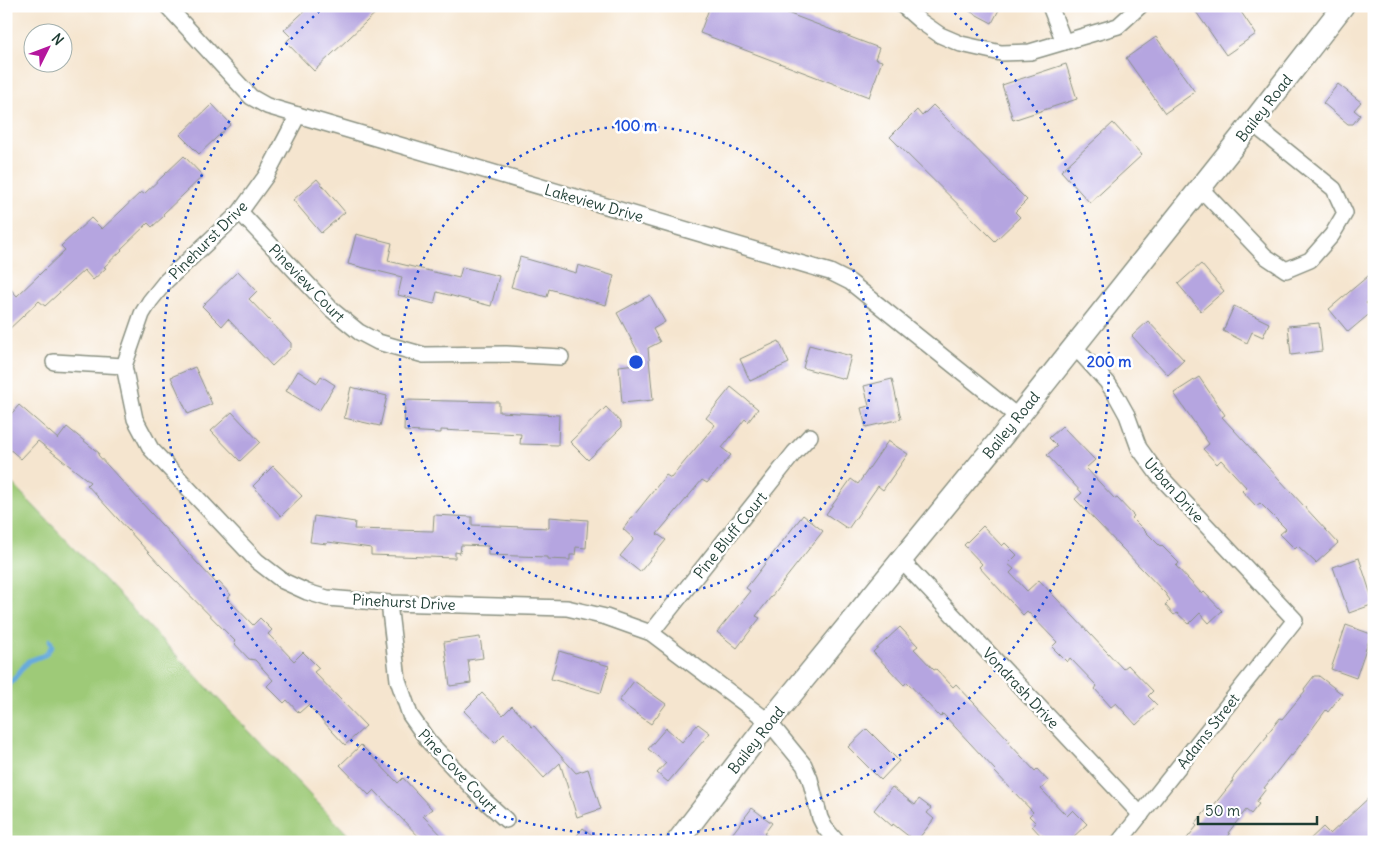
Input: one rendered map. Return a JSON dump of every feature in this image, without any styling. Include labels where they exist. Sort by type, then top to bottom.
[{"type":"street","name":"Lakeview Drive","points":[[167,6],[251,97],[266,106],[830,272],[850,282],[1018,416]]},
{"type":"street","points":[[903,6],[940,35],[961,44],[1001,53],[1030,52],[1118,26],[1140,6]]},
{"type":"street","points":[[1050,6],[1064,42]]},
{"type":"street","name":"Bailey Road","points":[[677,842],[769,722],[902,561],[1252,123],[1343,6]]},
{"type":"street","name":"Pinehurst Drive","points":[[298,115],[266,176],[240,212],[166,281],[150,300],[142,314],[124,366],[135,419],[151,449],[257,561],[283,581],[307,592],[327,598],[389,603],[567,608],[606,617],[651,633],[769,722],[804,765],[810,779],[820,818],[825,828],[837,842]]},
{"type":"street","points":[[1200,188],[1265,256],[1286,270],[1310,260],[1332,235],[1344,213],[1334,189],[1252,123]]},
{"type":"street","name":"Pineview Court","points":[[240,212],[332,310],[359,332],[378,342],[424,355],[506,354],[561,357]]},
{"type":"street","name":"Urban Drive","points":[[1074,346],[1118,397],[1139,448],[1152,468],[1296,620]]},
{"type":"street","points":[[54,362],[124,366]]},
{"type":"street","name":"Pine Bluff Court","points":[[651,633],[794,453],[810,436]]},
{"type":"street","name":"Vondrash Drive","points":[[902,561],[1141,815]]},
{"type":"street","name":"Pine Cove Court","points":[[389,603],[398,680],[410,715],[428,742],[506,820]]},
{"type":"street","name":"Adams Street","points":[[1120,842],[1296,620]]},
{"type":"green space","points":[[6,477],[355,842],[6,842]]},
{"type":"building","points":[[310,6],[383,6],[314,71],[286,42],[291,37],[284,30]]},
{"type":"building","points":[[710,6],[769,6],[879,48],[875,59],[882,61],[869,97],[700,33]]},
{"type":"building","points":[[960,6],[1001,6],[992,23]]},
{"type":"building","points":[[1192,6],[1237,6],[1256,34],[1226,55]]},
{"type":"building","points":[[1156,37],[1195,92],[1165,113],[1126,58]]},
{"type":"building","points":[[1066,64],[1077,99],[1013,120],[1002,85]]},
{"type":"building","points":[[1338,84],[1361,102],[1354,110],[1360,115],[1353,124],[1348,124],[1323,103]]},
{"type":"building","points":[[212,104],[231,124],[199,154],[180,135]]},
{"type":"building","points":[[933,105],[1027,200],[1015,212],[1020,217],[995,241],[890,137],[917,110],[922,116]]},
{"type":"building","points":[[1113,123],[1142,155],[1090,203],[1061,171]]},
{"type":"building","points":[[184,156],[203,176],[163,214],[164,216],[152,227],[148,223],[93,280],[84,270],[45,306],[39,301],[6,332],[6,284],[17,296],[65,250],[61,246],[91,218],[102,229],[141,192],[144,194]]},
{"type":"building","points":[[317,179],[345,212],[321,233],[293,200]]},
{"type":"building","points":[[356,234],[392,243],[388,261],[459,278],[462,267],[499,276],[491,306],[437,292],[434,304],[398,295],[402,277],[348,264]]},
{"type":"building","points":[[520,257],[576,273],[578,265],[614,276],[606,305],[549,289],[547,297],[511,287]]},
{"type":"building","points":[[1201,264],[1224,291],[1201,311],[1178,284]]},
{"type":"building","points":[[238,271],[257,291],[249,299],[291,343],[291,348],[272,366],[228,319],[222,326],[202,306]]},
{"type":"building","points":[[1374,271],[1374,296],[1366,303],[1373,311],[1348,332],[1329,309]]},
{"type":"building","points":[[650,295],[665,322],[653,329],[660,342],[648,348],[653,400],[622,403],[619,366],[644,363],[617,313]]},
{"type":"building","points":[[1234,306],[1269,323],[1263,337],[1252,332],[1247,343],[1223,331]]},
{"type":"building","points":[[1148,321],[1184,360],[1168,375],[1132,336]]},
{"type":"building","points":[[1319,323],[1322,351],[1291,355],[1288,326]]},
{"type":"building","points":[[779,341],[789,363],[750,381],[740,359]]},
{"type":"building","points":[[809,345],[851,356],[845,379],[803,368]]},
{"type":"building","points":[[195,367],[212,404],[188,414],[171,377]]},
{"type":"building","points":[[298,371],[317,383],[321,376],[335,385],[319,411],[286,391]]},
{"type":"building","points":[[1199,377],[1225,415],[1222,417],[1338,543],[1316,563],[1298,546],[1295,549],[1280,534],[1286,529],[1260,503],[1256,506],[1242,491],[1246,487],[1221,460],[1217,464],[1203,449],[1209,444],[1174,393]]},
{"type":"building","points":[[892,379],[901,419],[866,427],[861,408],[869,406],[864,386]]},
{"type":"building","points":[[351,387],[387,396],[380,426],[344,418]]},
{"type":"building","points":[[731,387],[758,409],[748,422],[745,419],[722,448],[731,455],[707,483],[702,480],[657,534],[666,540],[640,572],[620,556],[634,539],[623,529],[666,475],[671,478],[715,425],[706,418]]},
{"type":"building","points":[[405,400],[499,402],[499,412],[559,415],[558,445],[520,444],[521,434],[441,430],[441,433],[404,431]]},
{"type":"building","points":[[19,405],[58,439],[67,427],[99,453],[98,455],[172,536],[217,584],[219,582],[231,595],[227,598],[253,625],[260,618],[272,630],[268,634],[294,661],[303,652],[319,668],[314,672],[366,726],[345,745],[308,705],[299,713],[287,700],[284,703],[267,686],[273,680],[255,660],[249,659],[234,643],[235,641],[160,565],[87,485],[90,482],[38,441],[21,459],[6,446],[6,420]]},
{"type":"building","points":[[606,407],[621,423],[621,428],[588,460],[570,442]]},
{"type":"building","points":[[232,412],[260,442],[240,461],[211,431]]},
{"type":"building","points":[[1062,426],[1095,460],[1086,468],[1134,516],[1132,518],[1179,563],[1176,566],[1202,594],[1204,592],[1222,611],[1209,623],[1200,613],[1189,624],[1177,613],[1174,615],[1165,605],[1170,600],[1165,593],[1075,499],[1082,493],[1047,455],[1057,446],[1049,438]]},
{"type":"building","points":[[888,441],[908,454],[883,490],[878,486],[848,529],[826,514],[851,479],[858,484]]},
{"type":"building","points":[[273,466],[302,496],[281,516],[253,486]]},
{"type":"building","points":[[434,515],[472,517],[472,525],[549,528],[549,517],[588,520],[586,548],[576,547],[575,555],[570,555],[570,560],[547,559],[547,557],[488,555],[488,546],[461,545],[460,553],[455,552],[455,558],[371,555],[371,548],[328,542],[327,544],[310,542],[314,516],[355,522],[354,529],[433,531]]},
{"type":"building","points":[[803,515],[823,531],[756,616],[760,618],[737,648],[717,632],[750,591],[746,588]]},
{"type":"building","points":[[983,526],[1002,546],[1005,543],[1017,555],[1008,564],[1014,569],[1010,573],[1027,591],[1039,580],[1123,669],[1128,665],[1153,691],[1148,696],[1157,705],[1136,725],[1116,703],[1111,707],[1095,689],[1097,686],[1070,658],[1067,662],[1052,647],[1057,642],[1027,611],[1023,615],[979,567],[982,564],[964,545]]},
{"type":"building","points":[[1359,558],[1374,604],[1349,613],[1333,567]]},
{"type":"building","points":[[1346,625],[1371,634],[1356,678],[1331,669]]},
{"type":"building","points":[[900,627],[918,646],[914,649],[934,670],[936,669],[953,687],[956,684],[1009,740],[1008,742],[1035,771],[1037,769],[1049,782],[1041,789],[1067,816],[1073,810],[1087,824],[1068,842],[1049,842],[1041,836],[1032,826],[1036,823],[1029,816],[1033,812],[995,770],[943,714],[940,717],[907,682],[904,685],[873,652]]},
{"type":"building","points":[[480,637],[483,658],[468,660],[471,683],[450,686],[444,642]]},
{"type":"building","points":[[559,651],[609,666],[601,693],[551,679]]},
{"type":"building","points":[[1314,676],[1319,676],[1342,694],[1328,712],[1326,710],[1292,756],[1290,755],[1264,788],[1266,789],[1256,802],[1259,804],[1251,814],[1246,810],[1228,833],[1230,834],[1224,842],[1184,842],[1197,826],[1195,824],[1208,808],[1210,810],[1267,734],[1305,691],[1304,689]]},
{"type":"building","points":[[634,681],[666,704],[651,724],[619,701]]},
{"type":"building","points":[[482,693],[503,715],[512,706],[532,727],[534,726],[576,773],[588,769],[601,809],[577,817],[560,763],[544,778],[504,734],[495,743],[464,711]]},
{"type":"building","points":[[698,724],[710,733],[668,782],[657,773],[666,763],[648,749],[666,728],[682,742]]},
{"type":"building","points":[[867,729],[899,761],[881,780],[848,747]]},
{"type":"building","points":[[361,745],[398,783],[403,778],[432,809],[423,816],[448,842],[424,842],[374,790],[369,795],[340,765]]},
{"type":"building","points":[[892,787],[915,805],[919,799],[931,808],[927,813],[934,819],[916,842],[893,824],[892,826],[874,810]]},
{"type":"building","points":[[1374,793],[1374,835],[1366,842],[1307,842],[1323,827],[1330,834]]},
{"type":"building","points":[[752,808],[772,823],[764,834],[774,842],[726,842]]},
{"type":"building","points":[[583,828],[601,842],[572,842]]},
{"type":"waterway","points":[[6,689],[28,661],[45,655],[52,646],[50,640]]}]
